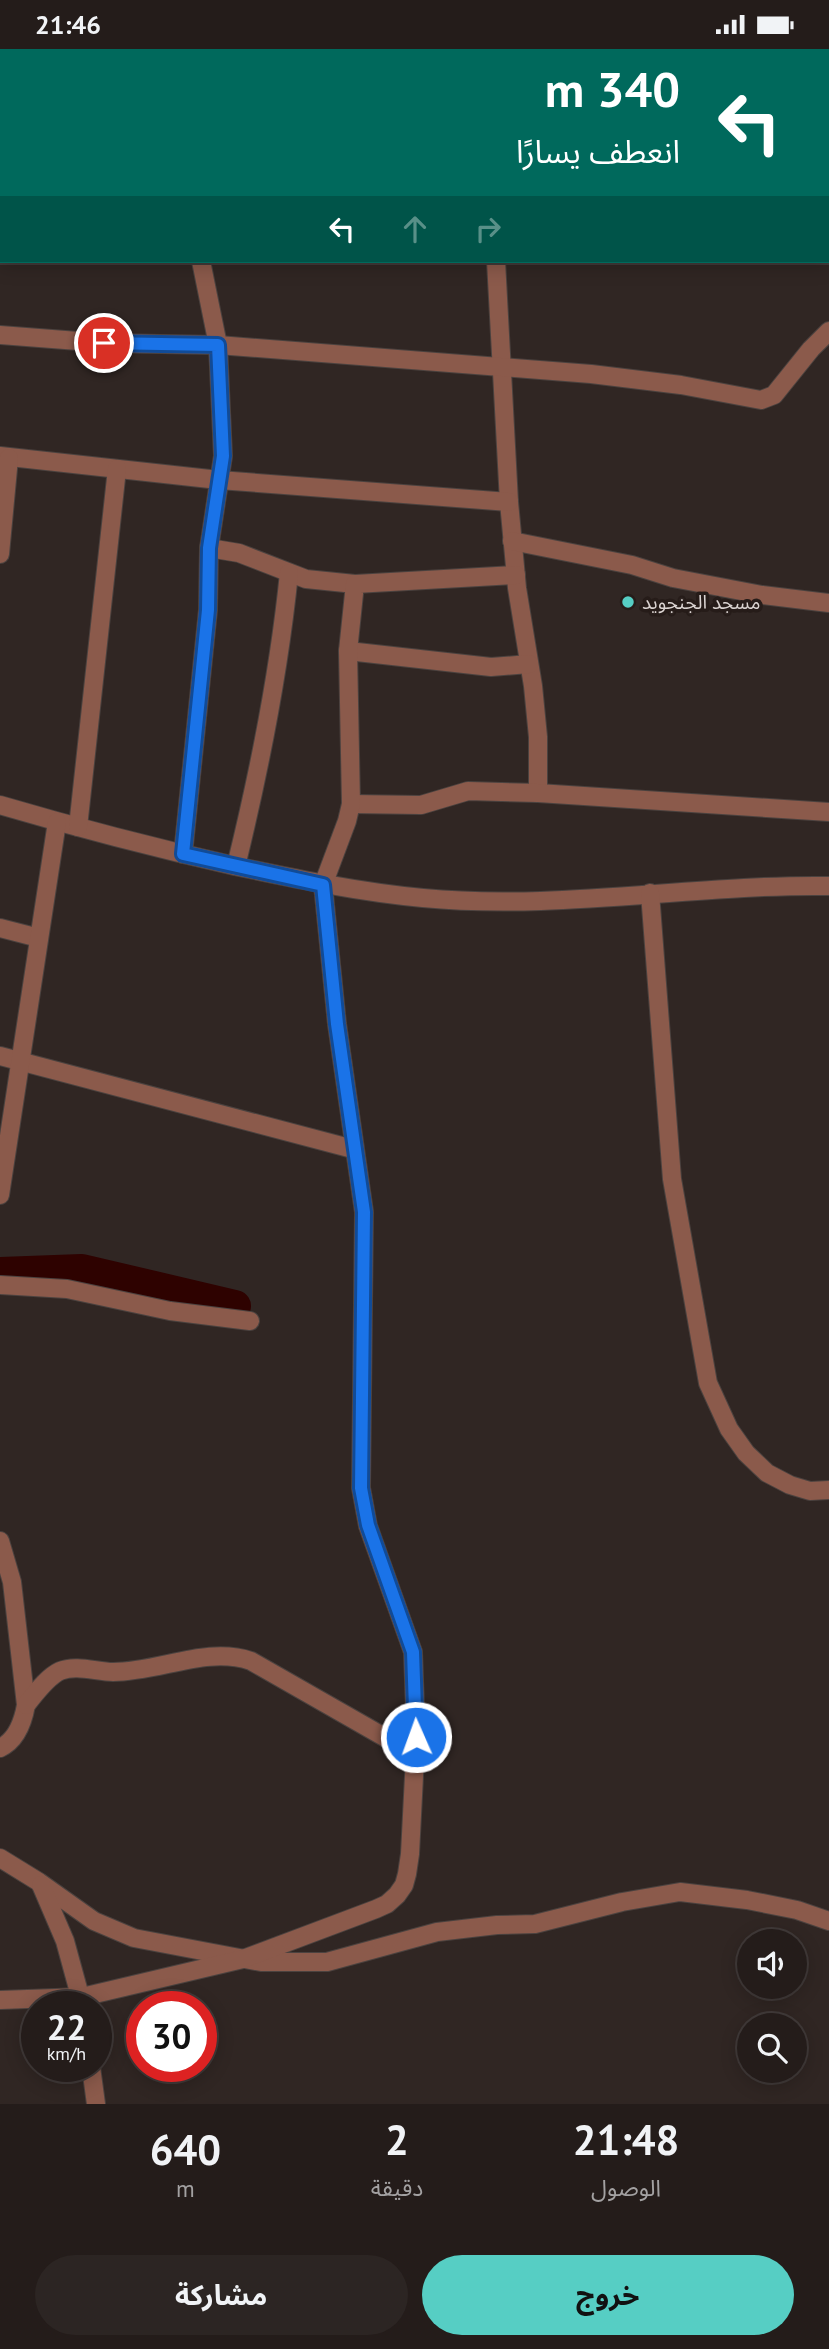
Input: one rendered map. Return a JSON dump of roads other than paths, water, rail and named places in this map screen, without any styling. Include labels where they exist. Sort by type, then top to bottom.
[{"type":"street","points":[[183,854],[208,610],[209,548],[223,456],[218,345],[201,263]]},
{"type":"street","points":[[496,263],[512,541],[539,749],[538,793]]},
{"type":"street","points":[[0,335],[104,343],[218,345],[591,374],[681,385],[761,400],[774,395],[829,331]]},
{"type":"street","points":[[0,554],[5,457],[219,480],[509,502]]},
{"type":"street","points":[[78,827],[117,469]]},
{"type":"street","points":[[512,541],[625,563],[673,578],[724,588],[829,603]]},
{"type":"street","points":[[209,548],[239,553],[317,582],[355,584],[516,575]]},
{"type":"street","points":[[236,866],[260,767],[282,642],[289,573]]},
{"type":"street","points":[[112,1994],[243,1959],[387,1904],[404,1885],[410,1854],[416,1737],[413,1652],[368,1525],[361,1488],[364,1212],[337,1024],[323,885],[351,804],[348,651],[355,584]]},
{"type":"street","points":[[348,651],[491,667],[529,664]]},
{"type":"street","points":[[351,804],[421,805],[468,791],[829,812]]},
{"type":"street","points":[[0,805],[57,822],[236,866],[323,885],[424,898],[518,901],[753,886],[829,886]]},
{"type":"street","points":[[0,1195],[57,822]]},
{"type":"street","points":[[650,893],[673,1179],[708,1383],[729,1429],[746,1453],[767,1472],[790,1485],[810,1491],[829,1490]]},
{"type":"street","points":[[0,928],[40,937]]},
{"type":"street","points":[[0,1056],[353,1149]]},
{"type":"street","points":[[1,1283],[67,1289],[170,1311],[250,1321]]},
{"type":"street","points":[[0,1541],[12,1582],[26,1705],[22,1725],[0,1748]]},
{"type":"street","points":[[26,1705],[59,1671],[73,1668],[114,1672],[153,1668],[200,1658],[231,1656],[251,1661],[414,1753]]},
{"type":"street","points":[[0,1858],[94,1921],[134,1938],[283,1964],[327,1962],[437,1931],[536,1924],[622,1902],[680,1892],[747,1900],[797,1910],[829,1920]]},
{"type":"street","points":[[39,1882],[65,1941],[79,1991]]},
{"type":"street","points":[[0,2000],[21,2001]]},
{"type":"street","points":[[93,2082],[96,2104]]},
{"type":"waterway","points":[[0,1273],[82,1270],[235,1306]]},
{"type":"place","name":"مسجد الجنجويد","points":[[628,602]]}]
